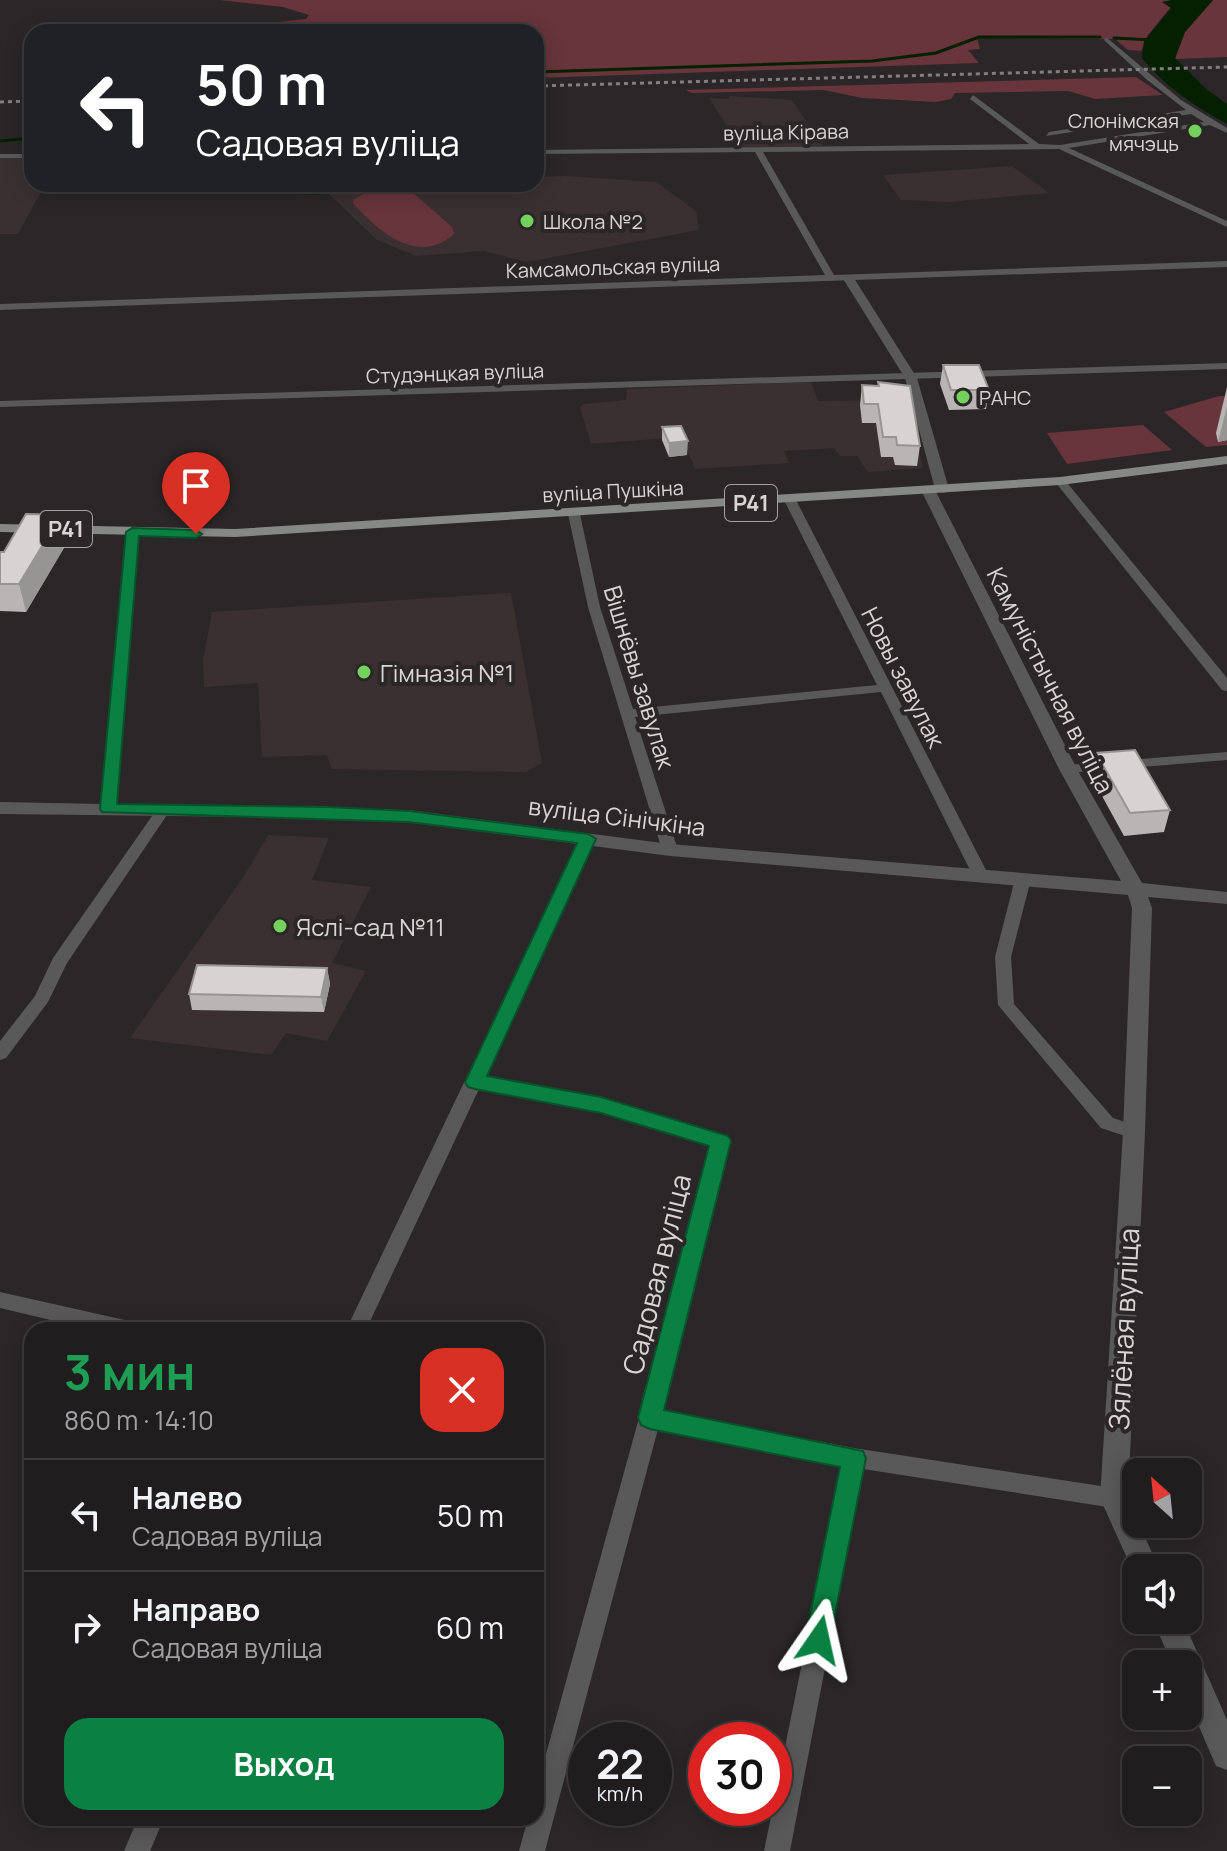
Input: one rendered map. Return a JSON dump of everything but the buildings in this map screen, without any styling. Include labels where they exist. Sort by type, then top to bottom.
[{"type":"main road","name":"вуліца Пушкіна","points":[[0,528],[235,533],[1060,481],[1227,460]]},
{"type":"street","points":[[1106,39],[1160,90],[1191,112],[1227,131]]},
{"type":"street","points":[[973,97],[1037,146]]},
{"type":"street","points":[[1029,140],[1049,134],[1191,112]]},
{"type":"street","points":[[1060,147],[1209,123]]},
{"type":"street","points":[[1049,134],[1071,145]]},
{"type":"street","points":[[1060,147],[1227,224]]},
{"type":"street","name":"вуліца Кірава","points":[[544,152],[1060,147]]},
{"type":"street","points":[[758,150],[831,277]]},
{"type":"street","name":"Камсамольская вуліца","points":[[0,307],[1227,264]]},
{"type":"street","name":"Камуністычная вуліца","points":[[848,277],[911,378],[935,490],[1068,769],[1136,890]]},
{"type":"street","name":"Студэнцкая вуліца","points":[[0,404],[1227,366]]},
{"type":"street","points":[[1060,481],[1227,687]]},
{"type":"street","name":"Новы завулак","points":[[790,500],[980,874]]},
{"type":"street","name":"Вішнёвы завулак","points":[[574,514],[594,607],[670,850]]},
{"type":"street","points":[[108,809],[132,532]]},
{"type":"street","points":[[626,714],[885,688]]},
{"type":"street","points":[[1068,769],[1227,756]]},
{"type":"street","name":"вуліца Сінічкіна","points":[[0,808],[409,816],[670,850],[980,874],[1227,898]]},
{"type":"street","points":[[0,1054],[42,998],[59,962],[164,809]]},
{"type":"street","points":[[360,1322],[588,839]]},
{"type":"street","points":[[1023,879],[1003,957],[1006,1005],[1107,1123],[1134,1132]]},
{"type":"street","name":"Зялёная вуліца","points":[[1136,890],[1142,908],[1134,1132],[1114,1498],[1139,1554]]},
{"type":"street","name":"Садовая вуліца","points":[[475,1082],[601,1105],[721,1141],[650,1418]]},
{"type":"street","points":[[0,1300],[95,1322]]},
{"type":"street","points":[[544,1782],[650,1418],[854,1458],[1114,1498]]},
{"type":"street","points":[[777,1851],[854,1458]]},
{"type":"street","points":[[1202,1697],[1227,1755]]},
{"type":"street","points":[[137,1851],[148,1826]]},
{"type":"street","points":[[532,1851],[536,1826]]},
{"type":"shaded area","points":[[219,0],[1172,0],[1162,2],[1171,7],[1148,35],[1141,51],[1128,50],[1115,39],[977,38],[980,49],[968,50],[979,63],[544,78],[544,24],[260,24],[306,19],[309,15],[283,7]]},
{"type":"shaded area","points":[[1213,0],[1227,0],[1227,57],[1175,59],[1185,32]]},
{"type":"shaded area","points":[[1213,0],[1185,32],[1175,58],[1206,89],[1227,104],[1227,124],[1181,95],[1142,58],[1144,41],[1171,8],[1162,2]]},
{"type":"shaded area","points":[[1136,77],[1163,95],[1095,99],[1068,91],[955,93],[951,99],[935,102],[862,98],[824,90],[692,93],[686,90]]},
{"type":"shaded area","points":[[730,96],[792,100],[823,146],[741,148],[709,98],[728,99]]},
{"type":"shaded area","points":[[0,158],[24,158],[24,192],[41,192],[18,234],[0,234]]},
{"type":"shaded area","points":[[1012,166],[1049,193],[949,202],[901,200],[883,175]]},
{"type":"shaded area","name":"Школа №2","points":[[544,177],[656,182],[696,211],[699,230],[527,262],[484,251],[416,256],[377,240],[329,194],[544,192]]},
{"type":"shaded area","points":[[367,192],[413,193],[452,227],[454,234],[426,247],[412,246],[374,224],[353,203],[354,199]]},
{"type":"shaded area","points":[[811,382],[818,401],[907,400],[923,468],[868,472],[857,456],[840,456],[834,448],[784,451],[789,463],[695,469],[682,437],[591,444],[580,407],[626,400],[627,389]]},
{"type":"shaded area","points":[[1227,396],[1227,445],[1206,447],[1164,412]]},
{"type":"shaded area","points":[[1143,425],[1172,450],[1067,464],[1047,433]]},
{"type":"shaded area","name":"Гімназія №1","points":[[511,593],[542,763],[526,772],[332,769],[327,755],[262,757],[258,683],[204,687],[203,660],[212,612]]},
{"type":"shaded area","name":"Яслі-сад №11","points":[[268,835],[329,838],[312,880],[371,887],[332,963],[366,971],[327,1041],[286,1033],[271,1055],[130,1038],[246,873]]},
{"type":"waterway","points":[[544,72],[872,61],[936,53],[979,37],[1100,37]]},
{"type":"waterway","points":[[1114,38],[1154,40]]},
{"type":"waterway","points":[[0,141],[24,139]]},
{"type":"waterway","points":[[276,192],[319,193]]},
{"type":"railway","points":[[544,86],[1227,67]]},
{"type":"railway","points":[[0,102],[24,101]]},
{"type":"place","name":"Слонімская мячэць","points":[[1195,131]]},
{"type":"place","name":"Школа №2","points":[[527,221]]},
{"type":"place","name":"РАНС","points":[[963,397]]},
{"type":"place","name":"Гімназія №1","points":[[364,672]]},
{"type":"place","name":"Яслі-сад №11","points":[[280,926]]},
{"type":"route","points":[[196,534],[132,532],[108,809],[409,816],[588,839],[475,1082],[601,1105],[721,1141],[650,1418],[854,1458],[819,1640]]}]
